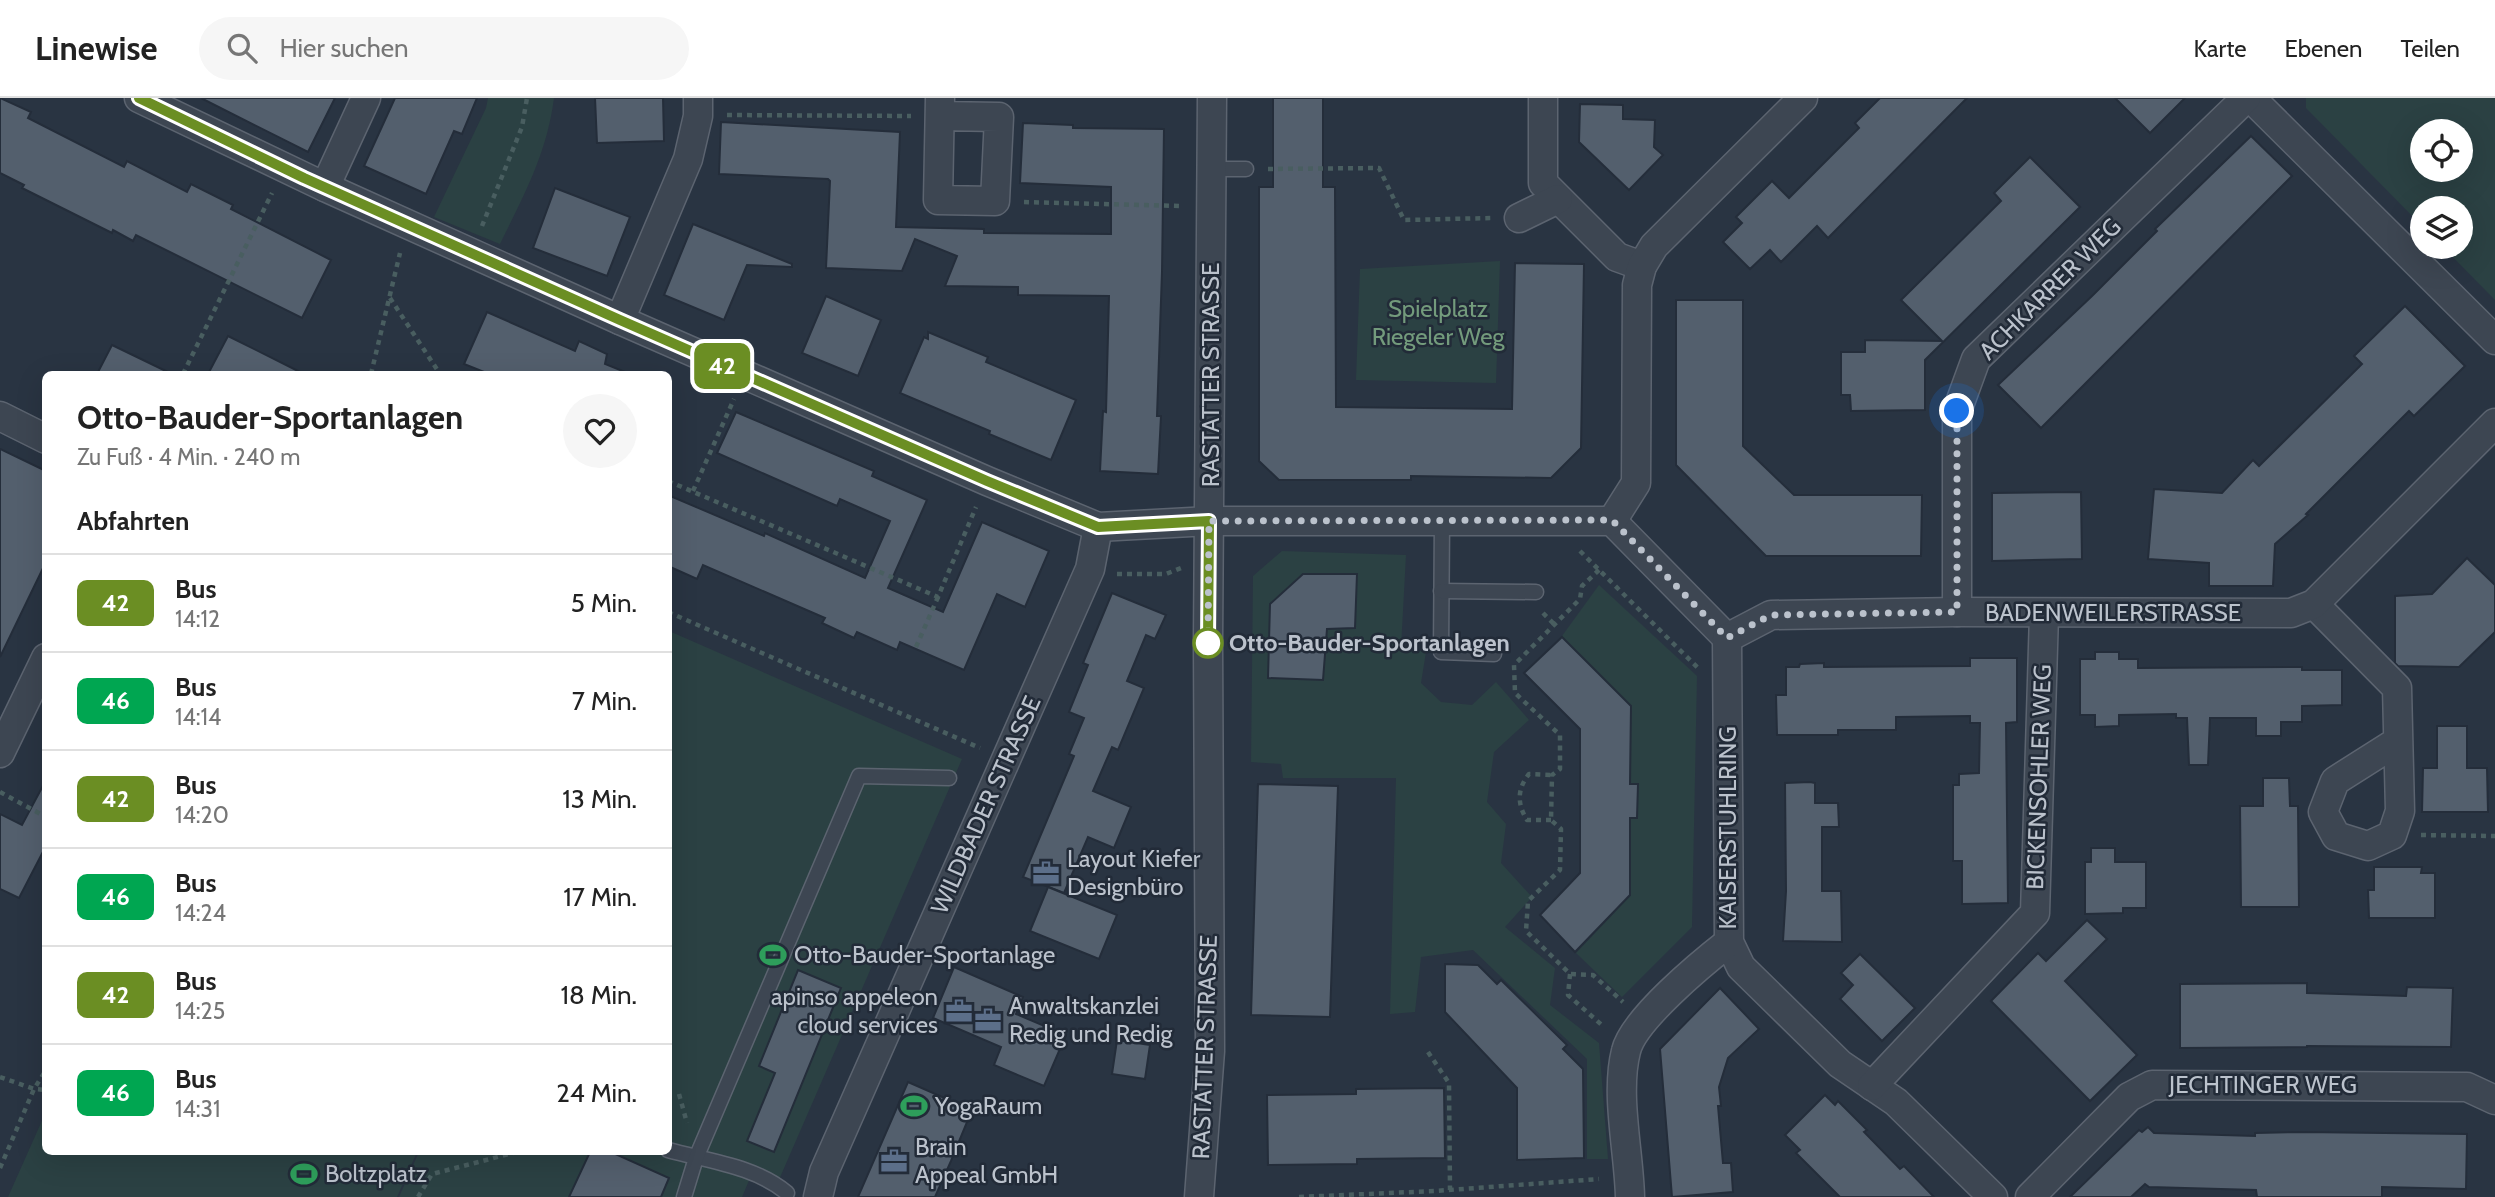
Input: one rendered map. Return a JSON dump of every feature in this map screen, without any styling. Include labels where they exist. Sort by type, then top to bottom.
[{"type":"street","points":[[139,98],[284,169],[744,376],[1098,527],[1209,521],[1612,520],[1727,638]]},
{"type":"street","points":[[325,187],[366,98]]},
{"type":"street","name":"RASTATTER STRASSE","points":[[1199,1197],[1210,1051],[1209,521],[1212,98]]},
{"type":"street","points":[[1543,98],[1543,183],[1617,257],[1642,267]]},
{"type":"street","points":[[1612,520],[1636,483],[1637,285],[1642,267],[1654,246],[1803,98]]},
{"type":"street","points":[[2248,98],[2495,340]]},
{"type":"street","name":"ACHKARRER WEG","points":[[1957,612],[1957,411],[1976,359],[2248,98]]},
{"type":"street","points":[[620,320],[688,159],[698,107]]},
{"type":"street","points":[[940,107],[999,117],[995,201],[938,200],[940,107]]},
{"type":"street","points":[[1519,218],[1558,199]]},
{"type":"street","points":[[0,416],[42,437]]},
{"type":"street","name":"BADENWEILERSTRASSE","points":[[1727,638],[1771,615],[1957,612],[2291,613],[2314,604],[2495,423]]},
{"type":"street","name":"WILDBADER STRASSE","points":[[818,1197],[824,1172],[1090,569],[1098,527]]},
{"type":"street","points":[[2314,604],[2397,688],[2400,811],[2392,835],[2368,846],[2336,836],[2323,812],[2335,781],[2398,741]]},
{"type":"street","name":"BICKENSOHLER WEG","points":[[1872,1086],[2035,913],[2044,614]]},
{"type":"street","name":"KAISERSTUHLRING","points":[[1727,638],[1729,942],[1741,967],[1840,1064],[1896,1102],[1993,1197]]},
{"type":"street","points":[[0,753],[42,666]]},
{"type":"street","points":[[1630,1187],[1621,1078],[1626,1048],[1641,1024],[1700,965],[1729,942]]},
{"type":"street","name":"JECHTINGER WEG","points":[[2030,1197],[2129,1097],[2152,1084],[2467,1087],[2495,1100]]},
{"type":"lane","points":[[1212,169],[1246,169]]},
{"type":"lane","points":[[1442,521],[1441,652],[1494,654]]},
{"type":"lane","points":[[1441,591],[1536,592]]},
{"type":"lane","points":[[684,1197],[696,1158],[859,776],[950,778]]},
{"type":"lane","points":[[672,1151],[743,1170],[773,1182],[787,1193]]},
{"type":"path","points":[[470,253],[522,127],[527,98]]},
{"type":"path","points":[[698,107],[940,107]]},
{"type":"path","points":[[1246,169],[1379,168],[1405,220],[1519,218]]},
{"type":"path","points":[[184,371],[284,169]]},
{"type":"path","points":[[995,201],[1212,207]]},
{"type":"path","points":[[372,371],[407,224]]},
{"type":"path","points":[[390,297],[438,371]]},
{"type":"path","points":[[693,491],[744,376]]},
{"type":"path","points":[[916,647],[987,481]]},
{"type":"path","points":[[672,483],[938,597]]},
{"type":"path","points":[[1577,548],[1702,672]]},
{"type":"path","points":[[1181,568],[1209,551]]},
{"type":"path","points":[[1599,570],[1582,586],[1580,599],[1514,665],[1515,692],[1560,736],[1560,769],[1552,775],[1529,774],[1521,785],[1520,808],[1527,820],[1551,820],[1561,829],[1560,870],[1528,901],[1526,931],[1570,974],[1593,975],[1641,1024]]},
{"type":"path","points":[[672,614],[1006,759]]},
{"type":"path","points":[[1551,820],[1552,775]]},
{"type":"path","points":[[0,792],[42,815]]},
{"type":"path","points":[[2392,835],[2495,836]]},
{"type":"path","points":[[1570,974],[1568,995],[1626,1048]]},
{"type":"path","points":[[1623,1003],[1632,994]]},
{"type":"path","points":[[1428,1052],[1449,1083],[1450,1190]]},
{"type":"path","points":[[0,1168],[42,1076]]},
{"type":"path","points":[[0,1077],[42,1090]]},
{"type":"path","points":[[418,1197],[432,1174],[505,1155]]},
{"type":"path","points":[[1300,1197],[1450,1190],[1630,1187]]},
{"type":"green space","points":[[488,98],[554,98],[540,155],[500,244],[434,217],[486,108]]},
{"type":"green space","points":[[2306,98],[2495,98],[2495,300],[2455,259],[2473,259],[2473,196],[2410,196],[2410,214],[2306,108]]},
{"type":"green space","name":"Spielplatz Riegeler Weg","points":[[1500,261],[1496,383],[1356,380],[1360,269]]},
{"type":"green space","points":[[1282,551],[1406,555],[1401,648],[1426,652],[1421,683],[1441,702],[1472,705],[1496,682],[1529,720],[1494,752],[1487,802],[1506,824],[1501,863],[1532,897],[1505,927],[1555,968],[1550,1005],[1599,1043],[1608,1159],[1587,1159],[1587,1059],[1473,950],[1421,957],[1415,1012],[1390,1014],[1396,778],[1283,778],[1281,764],[1251,762],[1253,576]]},
{"type":"green space","points":[[1599,585],[1697,676],[1692,927],[1622,997],[1576,953],[1631,895],[1631,818],[1638,818],[1638,784],[1631,783],[1631,706],[1562,636]]},
{"type":"green space","name":"Otto-Bauder-Sportanlage","points":[[672,632],[962,759],[778,1182],[753,1171],[742,1197],[399,1197],[418,1155],[672,1155]]},
{"type":"green space","points":[[42,1121],[42,1155],[416,1155],[397,1197],[8,1197]]},
{"type":"building","points":[[0,98],[31,112],[28,118],[124,167],[127,161],[187,192],[191,184],[233,205],[231,209],[331,260],[302,318],[136,235],[133,241],[113,230],[112,233],[22,188],[24,185],[0,173]]},
{"type":"building","points":[[201,98],[335,98],[308,152]]},
{"type":"building","points":[[395,98],[477,98],[462,134],[454,131],[426,194],[364,166]]},
{"type":"building","points":[[595,98],[663,98],[664,141],[597,143]]},
{"type":"building","points":[[1273,98],[1323,98],[1323,187],[1335,187],[1336,407],[1512,409],[1515,263],[1584,264],[1581,448],[1551,478],[1411,476],[1411,480],[1279,480],[1259,461],[1259,187],[1273,187]]},
{"type":"building","points":[[1880,98],[1967,98],[1828,238],[1817,226],[1781,262],[1770,250],[1750,269],[1723,242],[1742,223],[1736,217],[1772,181],[1789,198],[1859,128],[1855,123]]},
{"type":"building","points":[[2115,98],[2185,98],[2150,133]]},
{"type":"building","points":[[1580,104],[1623,105],[1623,119],[1655,120],[1654,147],[1663,155],[1629,190],[1579,142]]},
{"type":"building","points":[[721,122],[900,132],[896,227],[984,229],[984,233],[1111,234],[1111,187],[1020,183],[1023,123],[1073,125],[1073,128],[1164,129],[1158,474],[1100,471],[1103,411],[1106,412],[1109,296],[1018,295],[1018,287],[945,286],[957,256],[915,239],[902,271],[826,268],[830,181],[719,174]]},
{"type":"building","points":[[2251,136],[2292,176],[2041,428],[1998,385],[2092,296],[2157,231],[2155,229]]},
{"type":"building","points":[[2030,157],[2080,207],[1925,360],[1925,410],[1851,411],[1850,395],[1841,395],[1841,352],[1865,352],[1865,340],[1942,341],[1901,300],[2001,201],[1994,193]]},
{"type":"building","points":[[555,188],[630,217],[607,276],[533,248]]},
{"type":"building","points":[[693,224],[792,264],[792,267],[747,265],[724,320],[664,295]]},
{"type":"building","points":[[826,296],[881,320],[858,376],[802,353]]},
{"type":"building","points":[[1676,300],[1743,300],[1743,446],[1794,495],[1922,495],[1921,556],[1766,556],[1676,465]]},
{"type":"building","points":[[2405,306],[2465,366],[2414,416],[2409,411],[2306,514],[2308,515],[2275,544],[2273,586],[2209,586],[2209,563],[2148,559],[2154,489],[2222,493],[2253,460],[2259,466],[2362,364],[2354,356]]},
{"type":"building","points":[[487,312],[575,351],[579,341],[607,354],[605,364],[622,371],[482,371],[464,364]]},
{"type":"building","points":[[928,332],[988,357],[986,362],[1076,400],[1051,460],[900,393],[924,337],[928,339]]},
{"type":"building","points":[[228,336],[298,371],[210,371]]},
{"type":"building","points":[[112,345],[166,371],[99,371]]},
{"type":"building","points":[[736,412],[874,471],[872,476],[927,500],[888,588],[943,612],[982,522],[1049,551],[1025,607],[997,594],[964,670],[900,642],[897,650],[857,632],[854,638],[822,623],[825,618],[703,565],[697,579],[672,568],[672,497],[764,536],[765,533],[865,578],[890,521],[840,499],[837,506],[717,453]]},
{"type":"building","points":[[0,449],[42,469],[42,570],[0,657]]},
{"type":"building","points":[[2081,492],[2082,559],[1992,561],[1992,493]]},
{"type":"building","points":[[2467,558],[2495,585],[2495,632],[2459,667],[2398,666],[2395,663],[2395,596],[2432,594]]},
{"type":"building","points":[[1303,574],[1357,574],[1355,628],[1327,629],[1323,680],[1268,678],[1270,604]]},
{"type":"building","points":[[1112,593],[1166,615],[1155,639],[1146,635],[1127,681],[1144,688],[1118,750],[1112,747],[1093,791],[1131,807],[1114,848],[1088,837],[1064,893],[1023,877],[1074,756],[1069,754],[1084,718],[1069,712],[1088,665],[1083,663]]},
{"type":"building","points":[[1562,637],[1631,706],[1630,784],[1638,784],[1637,818],[1630,818],[1630,895],[1575,952],[1540,915],[1580,873],[1580,729],[1524,673]]},
{"type":"building","points":[[2095,652],[2119,652],[2119,659],[2138,659],[2138,668],[2302,667],[2302,670],[2342,670],[2342,705],[2302,706],[2302,722],[2281,722],[2281,736],[2256,736],[2256,718],[2210,718],[2208,765],[2189,765],[2187,718],[2176,718],[2176,714],[2119,715],[2119,726],[2095,727],[2095,715],[2080,715],[2080,659],[2095,659]]},
{"type":"building","points":[[1970,658],[2017,658],[2017,722],[2006,723],[2008,903],[1962,904],[1962,861],[1953,861],[1953,785],[1959,785],[1959,774],[1979,773],[1980,723],[1970,723],[1970,716],[1896,717],[1896,730],[1838,730],[1838,735],[1777,735],[1776,695],[1786,695],[1786,667],[1824,663],[1824,667],[1970,666]]},
{"type":"building","points":[[2437,726],[2467,726],[2467,768],[2487,768],[2488,812],[2422,812],[2423,768],[2437,768]]},
{"type":"building","points":[[2263,778],[2289,778],[2290,806],[2298,806],[2299,907],[2241,907],[2240,806],[2263,806]]},
{"type":"building","points":[[1785,783],[1815,783],[1815,803],[1838,803],[1839,827],[1822,827],[1822,891],[1841,891],[1842,942],[1783,941],[1786,891]]},
{"type":"building","points":[[1258,784],[1338,786],[1330,1017],[1251,1015]]},
{"type":"building","points":[[42,788],[42,854],[19,898],[0,889],[0,814],[22,825]]},
{"type":"building","points":[[2091,848],[2115,848],[2115,862],[2146,862],[2146,908],[2123,908],[2123,913],[2085,914],[2085,862],[2091,862]]},
{"type":"building","points":[[2374,867],[2422,867],[2421,873],[2435,873],[2435,918],[2369,918],[2368,890],[2374,890]]},
{"type":"building","points":[[1048,887],[1117,915],[1099,959],[1030,931]]},
{"type":"building","points":[[2087,920],[2107,939],[2065,981],[2137,1055],[2090,1101],[1991,1001],[2038,953],[2046,961]]},
{"type":"building","points":[[1860,954],[1915,1008],[1882,1041],[1840,999],[1853,985],[1841,973]]},
{"type":"building","points":[[1445,964],[1478,965],[1497,984],[1501,980],[1567,1045],[1563,1049],[1583,1069],[1584,1158],[1517,1160],[1517,1088],[1445,1012]]},
{"type":"building","points":[[954,967],[1023,997],[1016,1014],[1066,1035],[1044,1086],[994,1065],[1001,1047],[933,1018]]},
{"type":"building","points":[[798,970],[841,988],[774,1152],[747,1141],[775,1073],[759,1066]]},
{"type":"building","points":[[2307,983],[2307,993],[2406,996],[2407,987],[2453,988],[2451,1047],[2180,1048],[2180,984]]},
{"type":"building","points":[[1720,988],[1759,1029],[1728,1058],[1719,1087],[1723,1163],[1731,1163],[1733,1192],[1672,1197],[1660,1049]]},
{"type":"building","points":[[1117,1040],[1150,1045],[1145,1079],[1112,1074]]},
{"type":"building","points":[[908,1082],[972,1110],[951,1161],[935,1197],[858,1197]]},
{"type":"building","points":[[1444,1088],[1445,1158],[1357,1159],[1357,1164],[1268,1165],[1267,1095],[1356,1094],[1356,1089]]},
{"type":"building","points":[[1825,1095],[1835,1105],[1838,1101],[1900,1169],[1904,1166],[1934,1197],[1840,1197],[1796,1153],[1800,1150],[1785,1135]]},
{"type":"building","points":[[2148,1127],[2154,1133],[2255,1136],[2255,1133],[2302,1132],[2467,1134],[2466,1189],[2382,1187],[2382,1197],[2257,1197],[2256,1190],[2149,1187],[2145,1184],[2131,1197],[2070,1197],[2139,1130],[2142,1132]]},
{"type":"building","points":[[589,1155],[618,1155],[669,1178],[661,1197],[569,1197]]},
{"type":"bus line","name":"42","points":[[139,98],[304,178],[744,376],[1098,527],[1209,521],[1208,643]]},
{"type":"place","name":"Otto-Bauder-Sportanlagen","points":[[1208,643]]},
{"type":"place","name":"Layout Kiefer Designbüro","points":[[1046,873]]},
{"type":"place","name":"Otto-Bauder-Sportanlage","points":[[773,955]]},
{"type":"place","name":"apinso appeleon cloud services","points":[[959,1011]]},
{"type":"place","name":"Anwaltskanzlei Redig und Redig","points":[[988,1020]]},
{"type":"place","name":"YogaRaum","points":[[914,1106]]},
{"type":"place","name":"Brain Appeal GmbH","points":[[894,1161]]},
{"type":"place","name":"Boltzplatz","points":[[304,1174]]},
{"type":"route","points":[[1208,643],[1209,521],[1612,520],[1727,638],[1771,615],[1957,612],[1957,411]]}]
